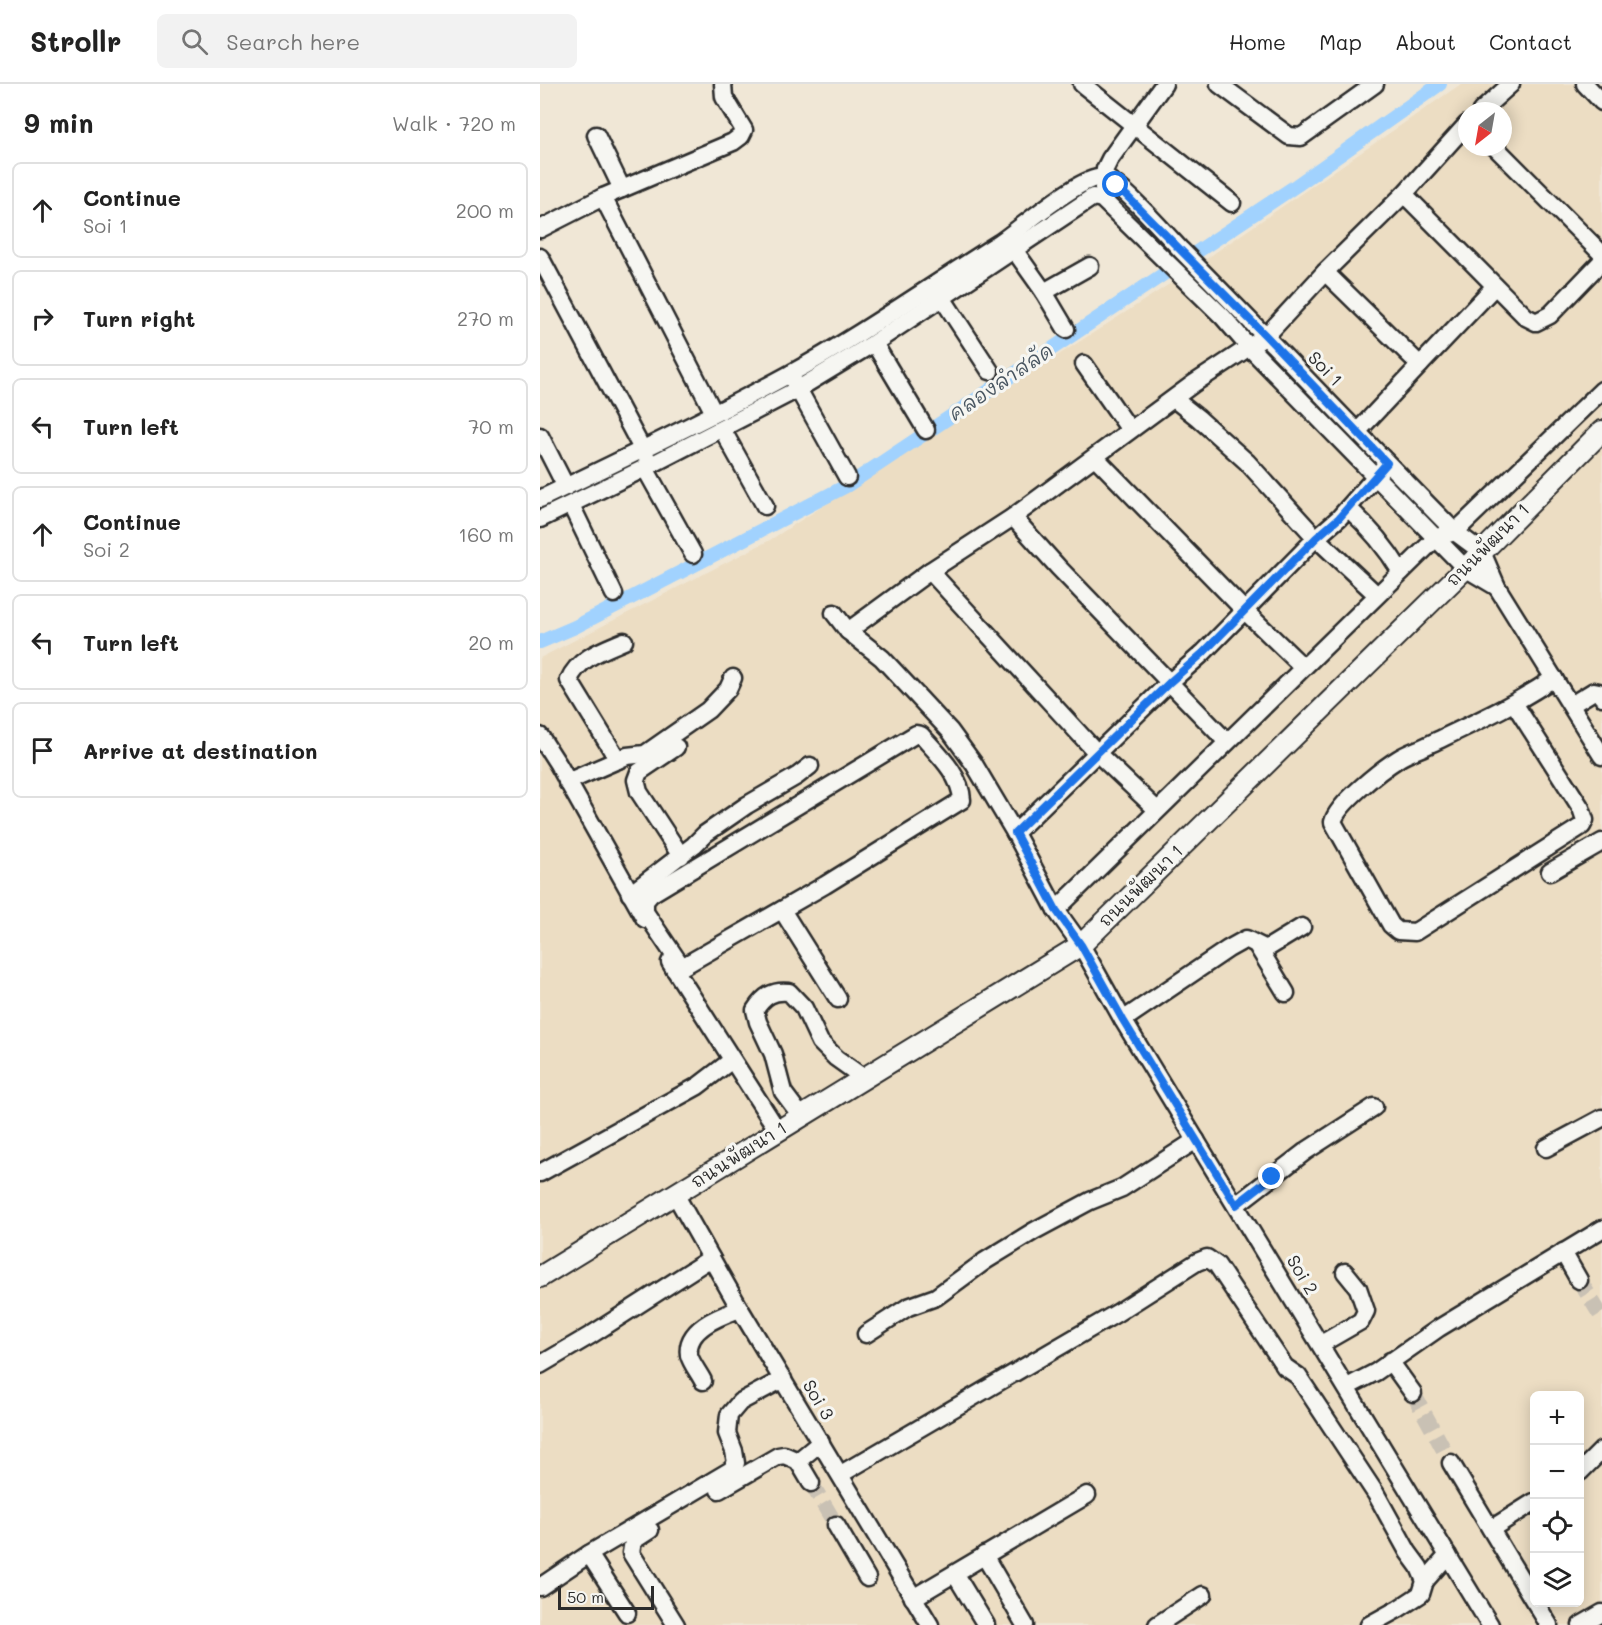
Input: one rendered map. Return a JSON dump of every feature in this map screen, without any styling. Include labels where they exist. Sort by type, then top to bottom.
[{"type":"main road","name":"ถนนพัฒนา 1","points":[[540,1277],[1081,945],[1482,552],[1602,431]]},
{"type":"street","points":[[540,229],[603,197],[741,136],[744,130],[724,97],[723,84]]},
{"type":"street","points":[[1082,84],[1232,203]]},
{"type":"street","points":[[1102,199],[1110,181],[1105,169],[1110,159],[1164,84]]},
{"type":"street","points":[[1219,84],[1289,136],[1295,138],[1301,137],[1365,86]]},
{"type":"street","points":[[1491,102],[1511,84]]},
{"type":"street","points":[[1585,84],[1602,102]]},
{"type":"street","points":[[848,631],[930,571],[1013,517],[1130,430],[1266,336],[1325,272],[1404,194],[1458,134]]},
{"type":"street","points":[[596,135],[622,189]]},
{"type":"street","points":[[1504,156],[1602,254]]},
{"type":"street","points":[[540,519],[571,505],[643,462],[714,413],[794,381],[874,343],[1005,238],[1076,186],[1093,177],[1110,181]]},
{"type":"street","name":"Soi 1","points":[[1110,181],[1358,431],[1382,470],[1482,552]]},
{"type":"street","points":[[1404,194],[1526,317],[1536,322],[1550,315],[1602,261]]},
{"type":"street","points":[[603,197],[714,413]]},
{"type":"street","points":[[540,499],[563,488],[643,462],[722,429],[938,291],[1015,252],[1094,197],[1102,199],[1223,317],[1249,347],[1382,470],[1465,568],[1497,587]]},
{"type":"street","points":[[1015,252],[1044,292],[1066,329]]},
{"type":"street","points":[[540,257],[643,462]]},
{"type":"street","points":[[1044,292],[1090,266]]},
{"type":"street","points":[[540,269],[693,554]]},
{"type":"street","points":[[1325,272],[1420,365]]},
{"type":"street","points":[[1358,431],[1495,286]]},
{"type":"street","points":[[938,291],[990,371]]},
{"type":"street","points":[[874,343],[926,430]]},
{"type":"street","points":[[1084,364],[1130,430]]},
{"type":"street","points":[[794,381],[847,477]]},
{"type":"street","points":[[1056,910],[1437,537],[1455,532],[1602,390]]},
{"type":"street","points":[[1174,399],[1247,462],[1316,538],[1377,595]]},
{"type":"street","points":[[722,429],[765,506]]},
{"type":"street","points":[[540,436],[563,488]]},
{"type":"street","points":[[540,450],[563,488]]},
{"type":"street","points":[[1095,457],[1244,610],[1303,667]]},
{"type":"street","points":[[1015,833],[1170,682],[1203,653],[1348,508],[1382,470]]},
{"type":"street","points":[[571,505],[614,594]]},
{"type":"street","points":[[1348,508],[1388,550],[1401,572]]},
{"type":"street","points":[[1013,517],[1227,742]]},
{"type":"street","points":[[1482,552],[1497,587],[1602,756]]},
{"type":"street","points":[[930,571],[1098,753],[1158,810]]},
{"type":"street","name":"Soi 2","points":[[834,613],[848,631],[882,658],[950,731],[974,764],[1015,833],[1056,910],[1081,945],[1123,1020],[1490,1625]]},
{"type":"street","points":[[618,760],[569,680],[573,669],[591,656],[624,641]]},
{"type":"street","points":[[567,782],[627,756],[645,754],[708,710],[728,689],[733,678]]},
{"type":"street","points":[[1514,703],[1581,807],[1585,820],[1582,826],[1415,932],[1398,931],[1391,925],[1333,822],[1335,815],[1363,786],[1399,759],[1514,703],[1554,678]]},
{"type":"street","points":[[1571,705],[1594,691],[1599,692],[1602,697]]},
{"type":"street","points":[[678,968],[825,885],[962,800],[961,790],[954,776],[921,735],[916,734],[651,894],[645,902],[645,912],[732,1060],[778,1131]]},
{"type":"street","points":[[540,736],[630,894],[678,968]]},
{"type":"street","points":[[676,747],[639,772],[636,780],[639,792],[681,856]]},
{"type":"street","points":[[630,894],[681,856],[705,834],[810,766]]},
{"type":"street","points":[[1550,872],[1602,842]]},
{"type":"street","points":[[782,910],[838,999]]},
{"type":"street","points":[[1123,1020],[1246,939],[1266,949],[1302,927]]},
{"type":"street","points":[[1258,947],[1286,993]]},
{"type":"street","points":[[801,1116],[783,1092],[774,1054],[758,1022],[755,1010],[763,998],[777,991],[789,992],[804,1008],[820,1042],[836,1058],[864,1078]]},
{"type":"street","points":[[540,1173],[698,1086],[732,1060]]},
{"type":"street","points":[[1236,1205],[1306,1151],[1374,1107]]},
{"type":"street","points":[[1546,1148],[1602,1118]]},
{"type":"street","points":[[866,1334],[908,1307],[936,1297],[984,1261],[1034,1231],[1090,1201],[1122,1188],[1197,1140]]},
{"type":"street","name":"Soi 3","points":[[675,1194],[740,1309],[930,1625]]},
{"type":"street","points":[[1347,1387],[1602,1229]]},
{"type":"street","points":[[1563,1252],[1579,1280]]},
{"type":"street","points":[[540,1365],[711,1258]]},
{"type":"street","points":[[841,1474],[1118,1313],[1197,1262],[1207,1258],[1217,1265],[1285,1367],[1298,1376],[1376,1494],[1425,1581]]},
{"type":"street","points":[[1321,1344],[1361,1321],[1366,1311],[1358,1288],[1345,1272]]},
{"type":"street","points":[[703,1380],[689,1355],[696,1334],[710,1320],[740,1309]]},
{"type":"street","points":[[1390,1361],[1413,1393]]},
{"type":"street","points":[[540,1587],[589,1554],[731,1470],[736,1463],[727,1433],[729,1415],[740,1402],[783,1379]]},
{"type":"street","points":[[798,1461],[821,1442]]},
{"type":"street","points":[[1584,1468],[1602,1450]]},
{"type":"street","points":[[676,1625],[631,1552],[633,1541],[772,1459],[784,1455],[798,1461],[811,1483]]},
{"type":"street","points":[[1451,1463],[1530,1594]]},
{"type":"street","points":[[913,1598],[1087,1495]]},
{"type":"street","points":[[1491,1529],[1530,1505]]},
{"type":"street","points":[[836,1525],[867,1578]]},
{"type":"street","points":[[589,1554],[627,1612]]},
{"type":"street","points":[[984,1555],[1025,1625]]},
{"type":"street","points":[[1369,1625],[1421,1594],[1425,1581],[1448,1555]]},
{"type":"street","points":[[955,1574],[986,1625]]},
{"type":"street","points":[[1157,1625],[1203,1595]]},
{"type":"street","points":[[1538,1607],[1549,1625]]},
{"type":"street","points":[[1581,1625],[1602,1613]]},
{"type":"shaded area","points":[[1461,84],[1602,84],[1602,1625],[540,1625],[540,658],[770,540],[1168,285]]},
{"type":"waterway","name":"คลองลำสลัด","points":[[540,642],[575,627],[848,485],[1297,185],[1440,84]]},
{"type":"tunnel","points":[[1579,1280],[1602,1317]]},
{"type":"tunnel","points":[[1413,1393],[1451,1463]]},
{"type":"tunnel","points":[[811,1483],[836,1525]]},
{"type":"route","points":[[1116,185],[1266,336],[1387,463],[1339,518],[1316,538],[1203,653],[1170,682],[1015,833],[1056,910],[1081,945],[1123,1020],[1236,1205],[1272,1177]]}]
